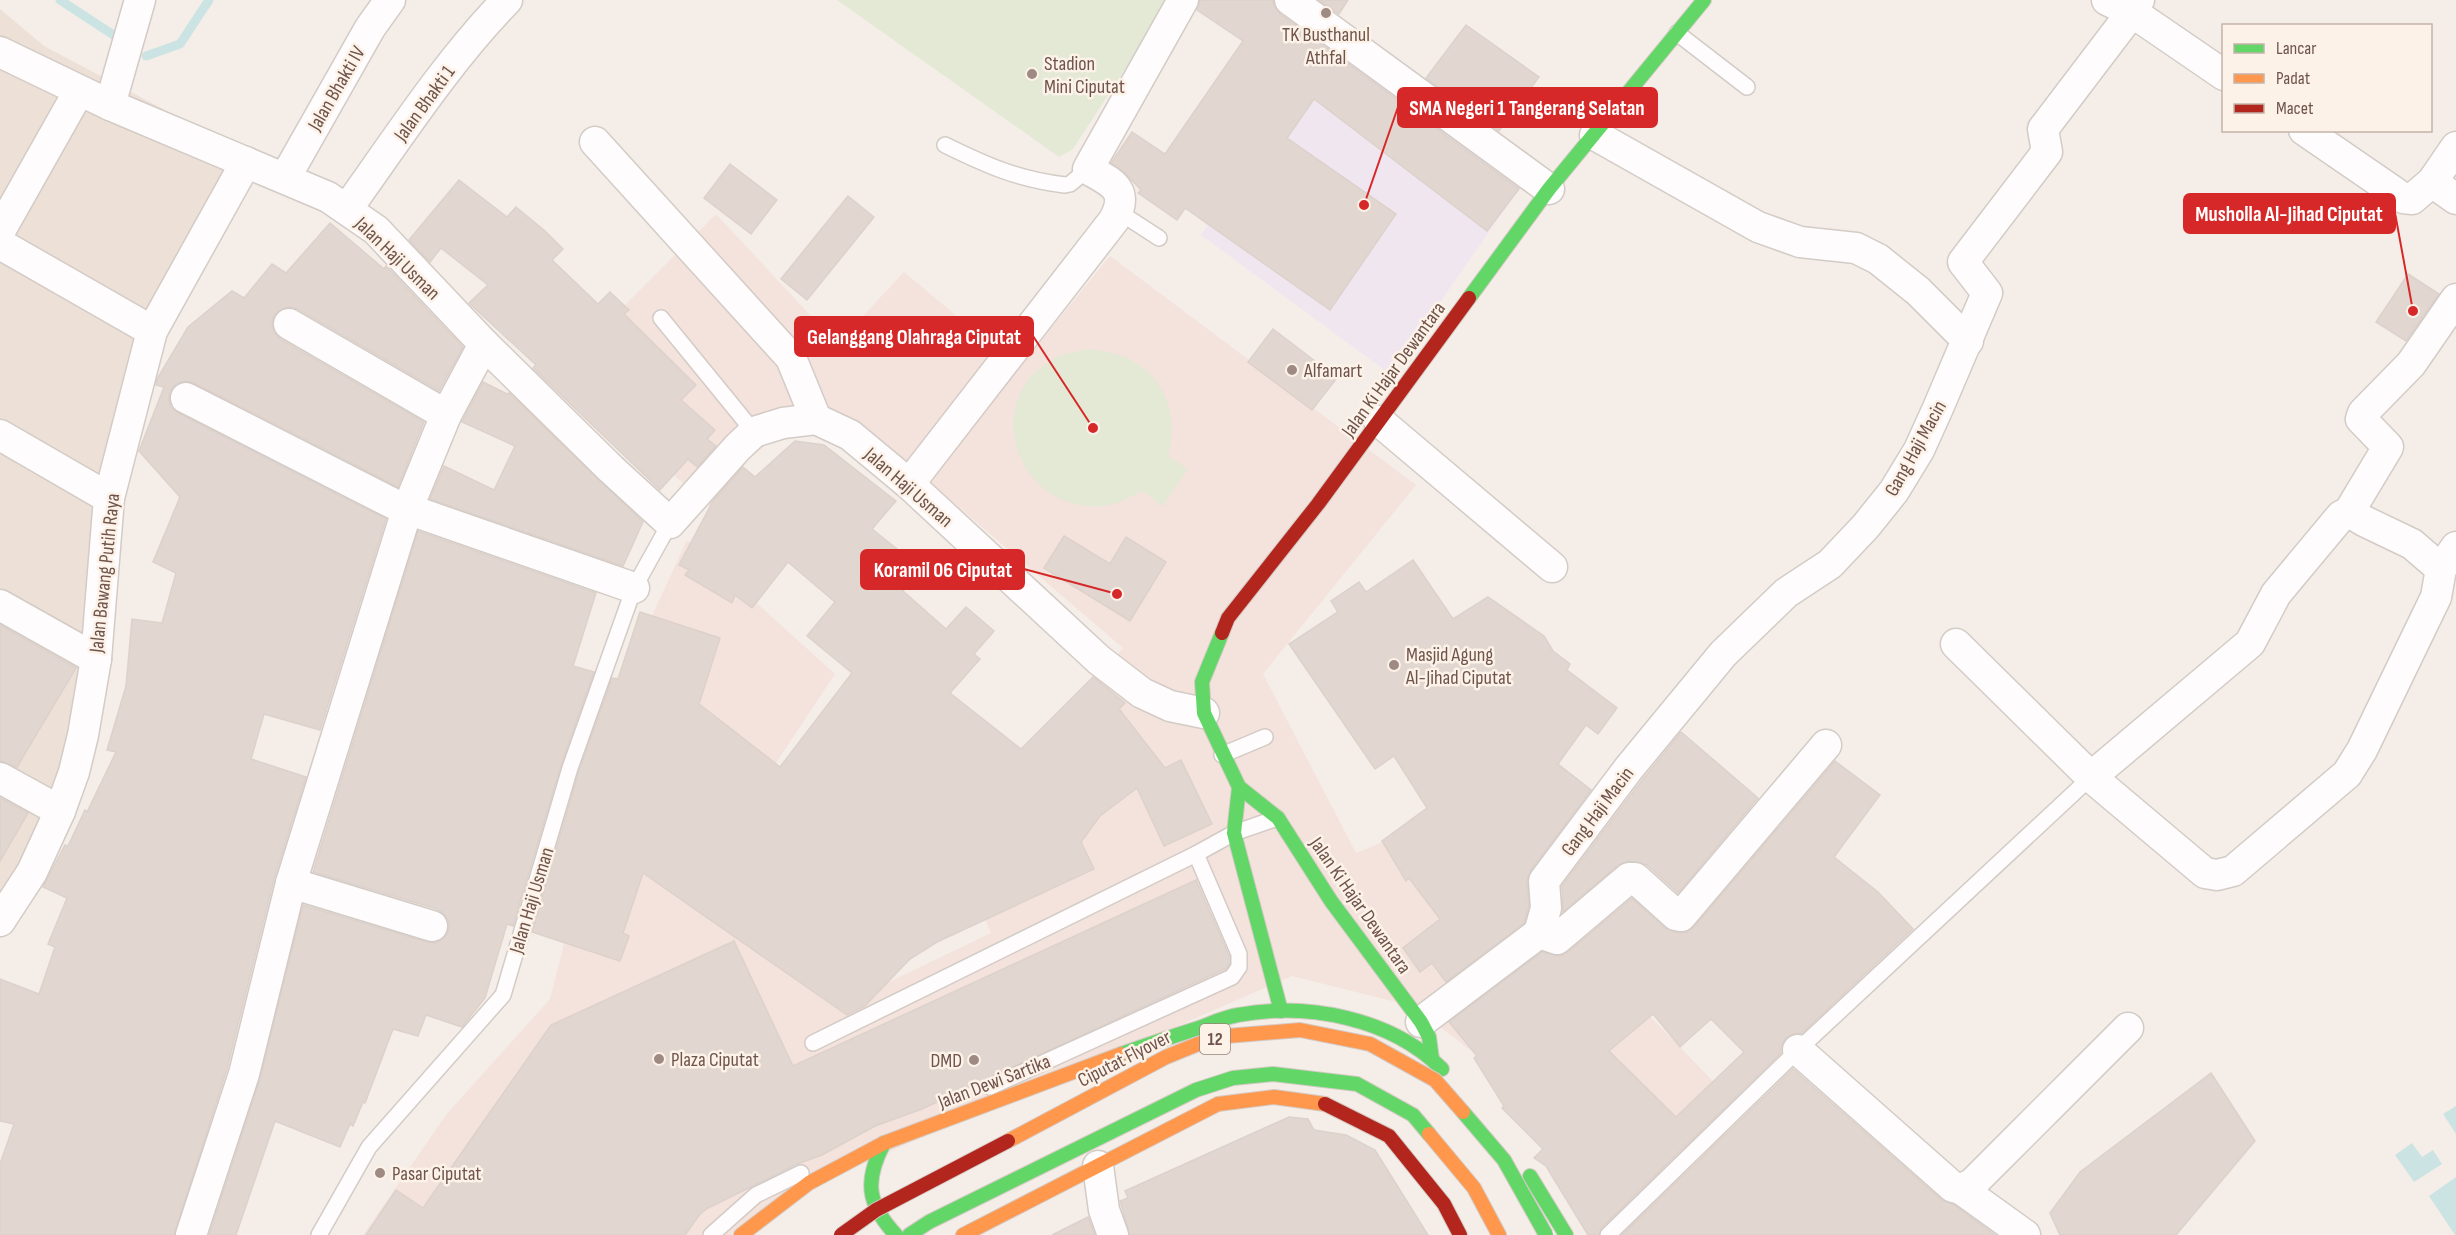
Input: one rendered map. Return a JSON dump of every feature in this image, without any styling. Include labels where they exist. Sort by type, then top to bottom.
[{"type":"main road","name":"Jalan Ki Hajar Dewantara","points":[[1432,1059],[1429,1037],[1421,1022],[1331,901],[1278,818],[1239,787],[1204,713],[1202,682],[1228,618],[1318,504],[1549,189],[1704,0]]},
{"type":"main road","points":[[1239,787],[1234,833],[1281,1011]]},
{"type":"main road","name":"Jalan Dewi Sartika","points":[[741,1235],[809,1182],[884,1143],[1114,1056],[1237,1015],[1281,1011],[1330,1013],[1363,1022],[1432,1059]]},
{"type":"main road","name":"Ciputat Flyover","points":[[841,1235],[876,1210],[1166,1057],[1198,1044],[1227,1036],[1300,1030],[1371,1044],[1436,1080],[1504,1160],[1546,1235]]},
{"type":"main road","points":[[1432,1059],[1464,1092]]},
{"type":"main road","name":"12","points":[[909,1235],[929,1222],[1196,1090],[1233,1078],[1273,1074],[1357,1084],[1413,1115],[1474,1188],[1499,1235]]},
{"type":"main road","points":[[963,1235],[1218,1104],[1274,1097],[1321,1102],[1389,1136],[1444,1204],[1460,1235]]},
{"type":"main road","points":[[1493,1126],[1515,1152],[1566,1235]]},
{"type":"main road","points":[[884,1143],[873,1161],[869,1182],[873,1203],[883,1222],[897,1235]]},
{"type":"street","points":[[110,105],[141,0]]},
{"type":"street","name":"Jalan Bhakti IV","points":[[285,178],[370,28],[390,0]]},
{"type":"street","name":"Jalan Bhakti 1","points":[[347,209],[479,28],[507,0]]},
{"type":"street","points":[[909,484],[1119,212],[1120,195],[1115,184],[1088,169],[1183,0]]},
{"type":"street","points":[[1290,0],[1549,189]]},
{"type":"street","points":[[2126,4],[2222,74]]},
{"type":"street","name":"Gang Haji Macin","points":[[1539,933],[1546,908],[1544,881],[1629,768],[1723,654],[1786,593],[1830,564],[1866,526],[1894,491],[1919,450],[1968,341],[1986,293],[1963,262],[2047,152],[2043,129],[2126,4]]},
{"type":"street","name":"Jalan Haji Usman","points":[[0,52],[110,105],[328,197],[347,209],[376,230],[484,344],[611,469],[670,523],[754,432],[783,423],[816,419],[850,435],[909,484],[1099,660],[1142,693],[1170,706],[1204,713]]},
{"type":"street","points":[[0,231],[79,91]]},
{"type":"street","points":[[2307,132],[2403,198],[2412,199],[2432,182],[2456,147]]},
{"type":"street","points":[[1594,135],[1758,227],[1800,242],[1856,248],[1878,258],[1918,291],[1968,341]]},
{"type":"street","points":[[595,142],[791,358],[816,419]]},
{"type":"street","name":"Jalan Bawang Putih Raya","points":[[0,921],[32,872],[60,811],[74,772],[96,659],[109,498],[152,331],[246,162]]},
{"type":"street","points":[[2432,182],[2456,199]]},
{"type":"street","points":[[0,244],[152,331]]},
{"type":"street","points":[[2091,777],[2250,644],[2276,594],[2341,516],[2349,512],[2388,447],[2361,419],[2363,413],[2411,364],[2456,299]]},
{"type":"street","points":[[289,324],[446,415]]},
{"type":"street","points":[[191,1235],[244,1074],[291,883],[407,510],[446,415],[484,344]]},
{"type":"street","points":[[186,398],[407,510],[634,588]]},
{"type":"street","points":[[1379,420],[1552,567]]},
{"type":"street","points":[[0,435],[109,498]]},
{"type":"street","points":[[1956,644],[2091,777],[2205,873],[2217,875],[2233,871],[2347,774],[2362,750],[2436,597],[2449,558],[2412,544],[2349,512]]},
{"type":"street","points":[[0,606],[96,659]]},
{"type":"street","points":[[1421,1022],[1539,933],[1557,939],[1629,878],[1635,878],[1676,915],[1681,916],[1826,745]]},
{"type":"street","points":[[0,778],[60,811]]},
{"type":"street","points":[[291,883],[432,926]]},
{"type":"street","points":[[1961,1189],[1972,1184],[2128,1028]]},
{"type":"street","points":[[1798,1050],[1953,1186],[1961,1189],[2025,1235]]},
{"type":"street","points":[[1098,1166],[1104,1210],[1113,1235]]},
{"type":"lane","points":[[1677,33],[1747,87]]},
{"type":"lane","points":[[945,145],[1005,173],[1031,181],[1070,184],[1088,169]]},
{"type":"lane","points":[[1119,212],[1159,238]]},
{"type":"lane","points":[[661,318],[754,432]]},
{"type":"lane","name":"Jalan Haji Usman","points":[[319,1235],[369,1147],[503,995],[570,768],[634,588],[670,523]]},
{"type":"lane","points":[[1222,755],[1265,737]]},
{"type":"lane","points":[[1608,1235],[1798,1050],[2091,777]]},
{"type":"lane","points":[[813,1043],[1196,854],[1234,833],[1278,818]]},
{"type":"lane","points":[[711,1235],[756,1195],[828,1160],[1232,977],[1239,967],[1239,954],[1196,854]]},
{"type":"shaded area","points":[[0,9],[44,46],[263,162],[136,372],[75,778],[0,926]]},
{"type":"shaded area","points":[[1335,42],[1528,176],[1390,374],[1201,235]]},
{"type":"shaded area","points":[[716,214],[837,344],[904,272],[1019,368],[1110,256],[1416,485],[1263,674],[1356,853],[1453,814],[1744,1113],[1673,1172],[1724,1216],[1702,1235],[1606,1235],[1501,1073],[1412,1006],[1292,976],[767,1205],[735,1235],[363,1235],[446,1115],[550,999],[644,633],[687,540],[835,674],[703,873],[862,995],[991,933],[950,838],[1123,648],[869,430],[802,415],[744,463],[710,506],[556,374]]},
{"type":"green space","name":"Stadion Mini Ciputat","points":[[837,0],[1170,0],[1073,149],[1059,157]]},
{"type":"green space","points":[[1087,349],[1104,351],[1133,361],[1145,369],[1163,392],[1172,424],[1168,456],[1188,469],[1163,506],[1142,491],[1103,506],[1074,504],[1050,493],[1031,476],[1019,454],[1014,429],[1016,404],[1027,381],[1053,359]]},
{"type":"water","points":[[2456,1106],[2456,1134],[2443,1114]]},
{"type":"water","points":[[2412,1143],[2422,1157],[2433,1150],[2442,1164],[2414,1182],[2395,1155]]},
{"type":"water","points":[[2456,1177],[2456,1235],[2455,1235],[2429,1196]]},
{"type":"building","points":[[1200,0],[1273,0],[1280,14],[1519,189],[1487,231],[1314,99],[1287,138],[1396,214],[1330,310],[1185,208],[1177,220],[1138,193],[1141,190],[1123,171],[1111,163],[1132,132],[1165,154],[1243,41],[1197,10]]},
{"type":"building","points":[[1319,0],[1348,0],[1339,14]]},
{"type":"building","points":[[1466,25],[1539,77],[1499,131],[1426,78]]},
{"type":"building","points":[[730,164],[777,200],[751,234],[704,198]]},
{"type":"building","points":[[459,180],[507,217],[516,207],[545,231],[563,249],[552,260],[598,304],[610,292],[629,310],[624,314],[696,385],[681,400],[715,430],[707,439],[716,446],[697,467],[688,459],[660,490],[533,368],[536,365],[469,303],[488,285],[441,248],[430,262],[409,240]]},
{"type":"building","points":[[848,196],[874,217],[807,300],[781,279]]},
{"type":"building","points":[[330,223],[384,269],[386,266],[463,347],[439,391],[298,309],[290,307],[281,309],[274,316],[272,323],[274,332],[280,339],[424,422],[398,487],[194,383],[186,381],[177,383],[170,391],[171,407],[178,413],[386,519],[320,730],[264,714],[251,759],[306,777],[274,879],[227,1069],[174,1235],[0,1235],[0,1164],[14,1124],[0,1121],[0,979],[39,994],[55,947],[48,944],[67,898],[43,887],[65,845],[68,846],[85,810],[87,812],[116,752],[107,750],[126,686],[132,619],[162,623],[176,573],[153,562],[180,497],[139,451],[164,387],[156,385],[157,379],[188,327],[232,291],[244,298],[272,264],[286,273]]},
{"type":"building","points":[[2408,274],[2439,294],[2406,341],[2376,322]]},
{"type":"building","name":"Alfamart","points":[[1273,329],[1337,378],[1312,410],[1248,362]]},
{"type":"building","points":[[483,382],[509,393],[643,522],[623,566],[430,499],[444,466],[494,490],[515,446],[462,422]]},
{"type":"building","points":[[795,441],[824,445],[896,501],[872,529],[921,568],[903,591],[946,629],[966,607],[994,631],[974,654],[980,659],[950,693],[1021,749],[1093,677],[1125,703],[1119,709],[1165,768],[1181,760],[1212,824],[1164,846],[1137,788],[1100,816],[1081,842],[1094,869],[937,942],[910,959],[865,1006],[847,1015],[643,873],[623,933],[629,936],[620,961],[532,932],[579,771],[612,678],[618,679],[640,612],[720,638],[699,704],[780,767],[852,673],[807,636],[835,602],[788,562],[752,608],[735,595],[732,603],[685,575],[689,570],[679,565],[713,501],[743,467],[755,477]]},
{"type":"building","points":[[418,531],[596,593],[573,666],[594,672],[561,765],[513,926],[507,924],[485,998],[462,1027],[426,1015],[418,1036],[393,1029],[365,1103],[363,1102],[353,1126],[350,1124],[340,1147],[275,1121],[236,1235],[209,1235],[260,1079],[303,905],[427,942],[436,943],[448,932],[449,922],[437,909],[313,872]]},
{"type":"building","points":[[1064,536],[1110,564],[1126,537],[1166,562],[1130,621],[1044,568]]},
{"type":"building","points":[[1413,560],[1453,619],[1488,597],[1544,636],[1553,651],[1570,664],[1567,670],[1617,708],[1598,734],[1586,725],[1558,764],[1591,790],[1530,871],[1527,882],[1529,906],[1524,923],[1446,982],[1432,963],[1420,972],[1403,948],[1440,919],[1409,878],[1406,881],[1382,841],[1427,808],[1394,756],[1375,769],[1289,644],[1338,612],[1331,601],[1359,582],[1366,592]]},
{"type":"building","points":[[0,625],[76,668],[17,767],[0,761]]},
{"type":"building","points":[[1681,732],[1758,798],[1678,893],[1647,865],[1629,861],[1618,865],[1563,912],[1562,886]]},
{"type":"building","points":[[1835,761],[1880,795],[1834,857],[1878,892],[1913,929],[1802,1033],[1786,1038],[1781,1046],[1781,1053],[1601,1228],[1599,1235],[1588,1235],[1546,1166],[1534,1158],[1543,1149],[1502,1108],[1504,1106],[1474,1058],[1477,1056],[1449,1022],[1542,952],[1560,956],[1568,952],[1632,898],[1665,928],[1678,933],[1687,932],[1694,927]],"holes":[[[1653,1014],[1680,1047],[1711,1019],[1744,1052],[1676,1117],[1609,1051]]]},
{"type":"building","points":[[0,798],[28,813],[0,861]]},
{"type":"building","points":[[1196,880],[1229,956],[1227,968],[922,1109],[875,1126],[822,1155],[797,1164],[708,1208],[700,1214],[685,1235],[366,1235],[396,1190],[423,1208],[551,1025],[734,941],[793,1066]]},
{"type":"building","points":[[1793,1069],[1942,1200],[1954,1205],[1995,1235],[1622,1235]]},
{"type":"building","points":[[2211,1073],[2255,1141],[2176,1235],[2060,1235],[2050,1213],[2080,1172]]},
{"type":"building","points":[[1289,1117],[1308,1119],[1314,1130],[1346,1135],[1375,1150],[1428,1235],[1130,1235],[1120,1201],[1128,1198],[1125,1191]]},
{"type":"building","points":[[1088,1217],[1095,1235],[1052,1235]]},
{"type":"waterway","points":[[60,0],[118,38]]},
{"type":"waterway","points":[[146,56],[180,44],[209,0]]},
{"type":"traffic: fast","points":[[1469,298],[1549,189],[1704,0]]},
{"type":"traffic: fast","points":[[1222,633],[1202,682],[1204,713],[1239,787],[1278,818],[1331,901],[1421,1022],[1429,1037],[1432,1059]]},
{"type":"traffic: fast","points":[[1239,787],[1234,833],[1281,1011]]},
{"type":"traffic: fast","points":[[1121,1054],[1233,1016],[1264,1011],[1292,1011],[1347,1018],[1373,1026],[1398,1037],[1442,1069]]},
{"type":"traffic: fast","points":[[909,1235],[929,1222],[1196,1090],[1233,1078],[1273,1074],[1357,1084],[1413,1115],[1429,1134]]},
{"type":"traffic: fast","points":[[1463,1112],[1504,1160],[1546,1235]]},
{"type":"traffic: fast","points":[[884,1143],[873,1169],[872,1192],[879,1213],[896,1235]]},
{"type":"traffic: fast","points":[[1530,1176],[1566,1235]]},
{"type":"traffic: slow","points":[[1008,1141],[1166,1057],[1198,1044],[1227,1036],[1300,1030],[1370,1044],[1435,1080],[1463,1112]]},
{"type":"traffic: slow","points":[[741,1235],[809,1183],[884,1143],[1121,1054]]},
{"type":"traffic: slow","points":[[963,1235],[1218,1104],[1274,1097],[1325,1104]]},
{"type":"traffic: slow","points":[[1429,1134],[1474,1188],[1499,1235]]},
{"type":"traffic: jam","points":[[1222,633],[1228,618],[1318,504],[1469,298]]},
{"type":"traffic: jam","points":[[1325,1104],[1389,1136],[1444,1204],[1460,1235]]},
{"type":"traffic: jam","points":[[841,1235],[876,1210],[1008,1141]]},
{"type":"place","name":"TK Busthanul Athfal","points":[[1326,13]]},
{"type":"place","name":"Stadion Mini Ciputat","points":[[1032,74]]},
{"type":"place","name":"SMA Negeri 1 Tangerang Selatan","points":[[1364,205]]},
{"type":"place","name":"Musholla Al-Jihad Ciputat","points":[[2413,311]]},
{"type":"place","name":"Alfamart","points":[[1292,370]]},
{"type":"place","name":"Gelanggang Olahraga Ciputat","points":[[1093,428]]},
{"type":"place","name":"Koramil 06 Ciputat","points":[[1117,594]]},
{"type":"place","name":"Masjid Agung Al-Jihad Ciputat","points":[[1394,665]]},
{"type":"place","name":"Plaza Ciputat","points":[[659,1059]]},
{"type":"place","name":"DMD","points":[[974,1060]]},
{"type":"place","name":"Pasar Ciputat","points":[[380,1173]]}]
